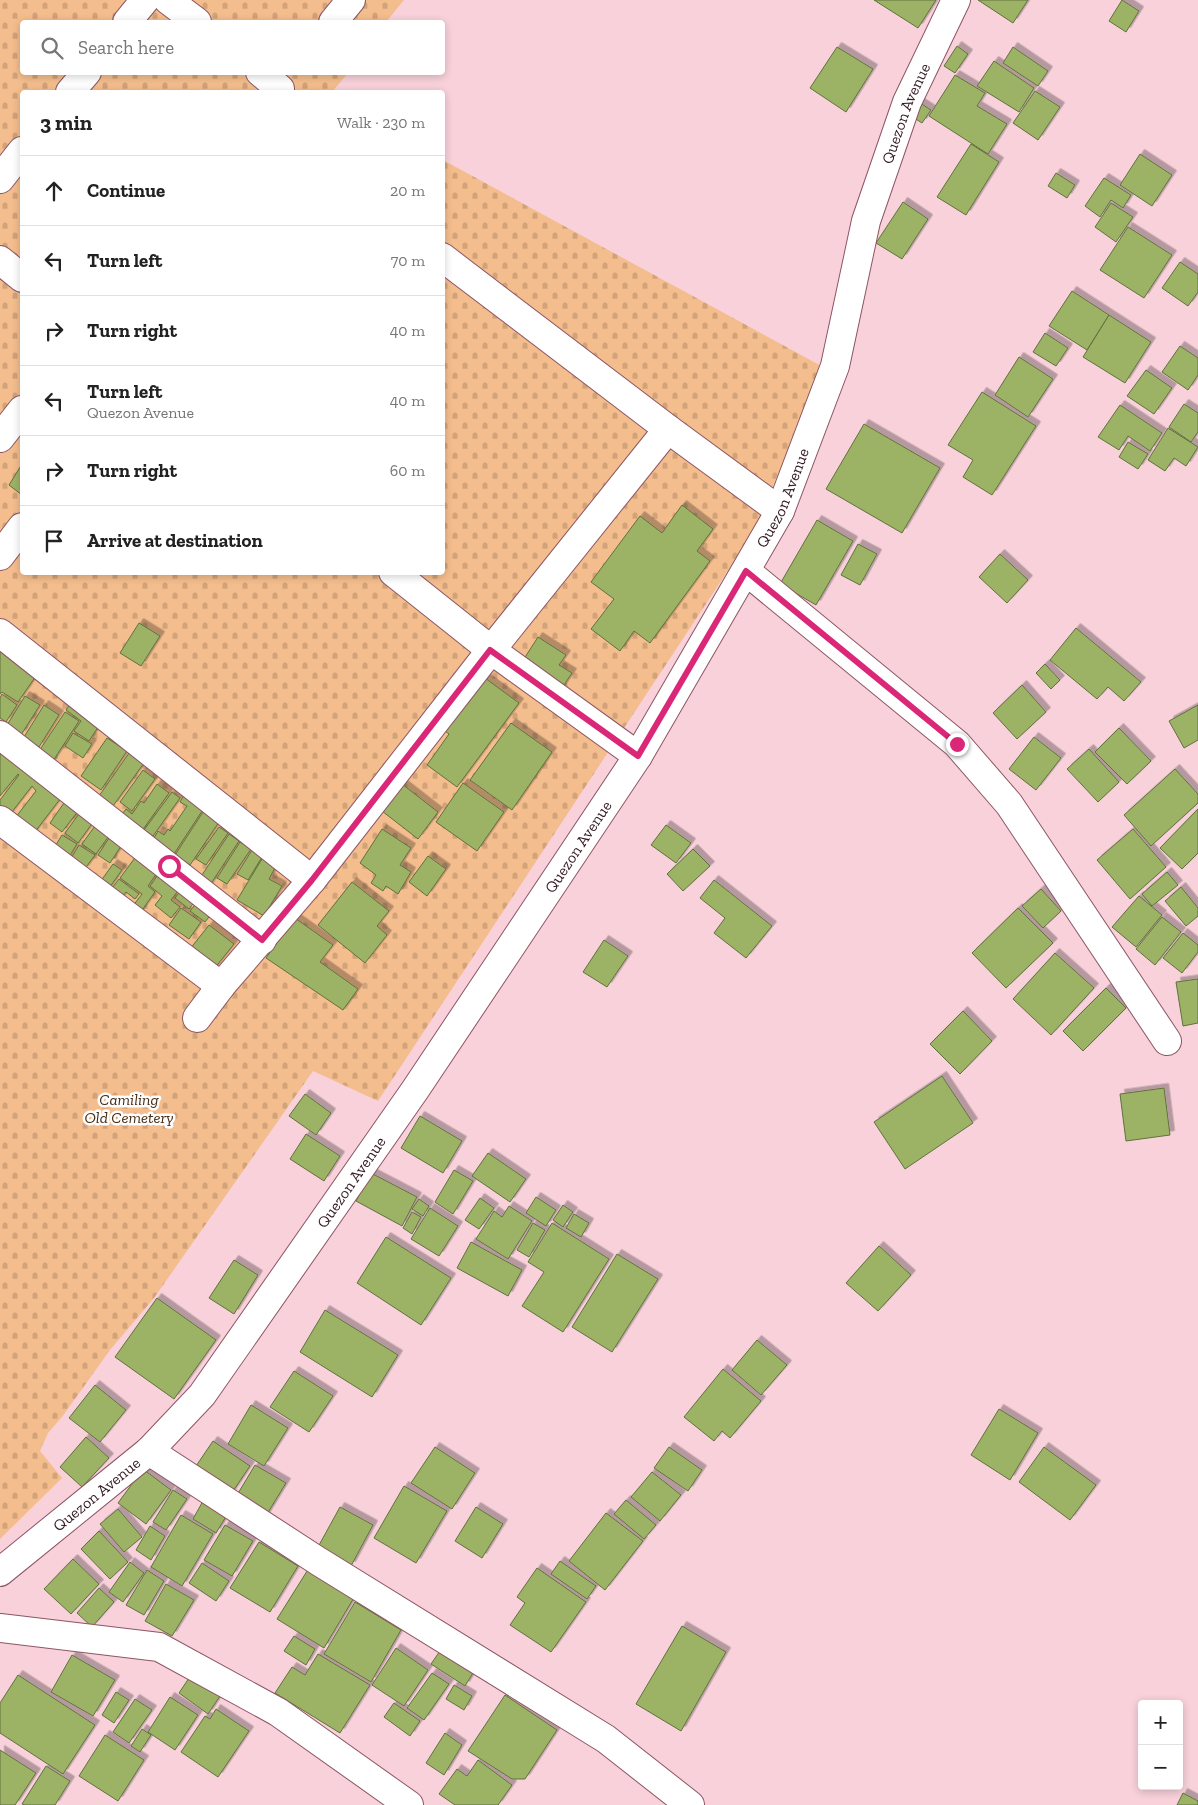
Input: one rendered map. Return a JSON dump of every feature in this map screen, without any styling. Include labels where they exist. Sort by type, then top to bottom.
[{"type":"street","points":[[129,20],[145,0]]},
{"type":"street","points":[[168,0],[194,20]]},
{"type":"street","points":[[335,20],[352,0]]},
{"type":"street","name":"Quezon Avenue","points":[[0,1572],[149,1451],[202,1394],[415,1090],[638,756],[780,511],[835,366],[866,221],[906,102],[956,0]]},
{"type":"street","points":[[72,90],[84,75]]},
{"type":"street","points":[[0,179],[20,154]]},
{"type":"street","points":[[445,259],[668,429],[780,511]]},
{"type":"street","points":[[0,260],[20,276]]},
{"type":"street","points":[[0,438],[20,413]]},
{"type":"street","points":[[197,1018],[221,986],[312,880],[490,650],[668,429]]},
{"type":"street","points":[[0,556],[20,530]]},
{"type":"street","points":[[746,571],[957,744],[1009,804],[1167,1041]]},
{"type":"street","points":[[397,575],[490,650],[638,756]]},
{"type":"street","points":[[0,633],[312,880]]},
{"type":"street","points":[[0,735],[262,940]]},
{"type":"street","points":[[0,820],[221,986]]},
{"type":"street","points":[[149,1451],[318,1561],[606,1739],[690,1805]]},
{"type":"street","points":[[0,1628],[159,1647],[278,1712],[408,1805]]},
{"type":"green space","name":"Camiling Old Cemetery","points":[[0,0],[404,0],[388,20],[20,20],[20,75],[346,75],[334,90],[20,90],[20,575],[445,575],[445,161],[823,367],[754,531],[378,1101],[313,1071],[154,1298],[110,1350],[62,1417],[48,1433],[40,1451],[62,1478],[0,1539]]},
{"type":"building","points":[[874,0],[936,0],[918,28]]},
{"type":"building","points":[[978,0],[1028,0],[1013,23]]},
{"type":"building","points":[[1122,0],[1139,11],[1126,32],[1109,21]]},
{"type":"building","points":[[957,46],[968,54],[955,73],[944,66]]},
{"type":"building","points":[[837,47],[873,69],[846,112],[810,88]]},
{"type":"building","points":[[1013,47],[1048,71],[1038,86],[1003,63]]},
{"type":"building","points":[[994,61],[1034,88],[1019,112],[977,86]]},
{"type":"building","points":[[955,75],[985,93],[977,106],[1007,124],[988,154],[929,116]]},
{"type":"building","points":[[1035,91],[1060,107],[1038,140],[1013,123]]},
{"type":"building","points":[[917,101],[931,110],[922,123],[908,114]]},
{"type":"building","points":[[971,144],[999,162],[966,215],[937,197]]},
{"type":"building","points":[[1140,154],[1172,175],[1152,206],[1120,185]]},
{"type":"building","points":[[1056,173],[1075,185],[1067,198],[1048,186]]},
{"type":"building","points":[[1104,178],[1131,195],[1123,208],[1111,200],[1100,217],[1085,206]]},
{"type":"building","points":[[903,202],[928,219],[902,259],[876,243]]},
{"type":"building","points":[[1111,203],[1133,217],[1116,242],[1095,227]]},
{"type":"building","points":[[1128,227],[1172,255],[1144,298],[1100,270]]},
{"type":"building","points":[[1180,262],[1198,274],[1198,292],[1188,306],[1162,288]]},
{"type":"building","points":[[1072,291],[1109,315],[1087,350],[1049,326]]},
{"type":"building","points":[[1109,315],[1151,342],[1125,383],[1083,357]]},
{"type":"building","points":[[1045,333],[1068,348],[1056,366],[1033,352]]},
{"type":"building","points":[[1180,346],[1198,358],[1198,375],[1188,390],[1162,372]]},
{"type":"building","points":[[1019,357],[1053,379],[1028,417],[995,395]]},
{"type":"building","points":[[1146,370],[1172,388],[1154,414],[1127,396]]},
{"type":"building","points":[[982,392],[1036,426],[992,495],[963,477],[973,460],[948,445]]},
{"type":"building","points":[[1184,404],[1198,413],[1198,432],[1191,442],[1169,427]]},
{"type":"building","points":[[1120,405],[1162,433],[1150,451],[1128,436],[1119,450],[1098,437]]},
{"type":"building","points":[[864,424],[940,468],[902,533],[826,489]]},
{"type":"building","points":[[1168,428],[1198,447],[1186,466],[1174,458],[1165,471],[1148,460]]},
{"type":"building","points":[[1128,442],[1148,454],[1138,469],[1119,457]]},
{"type":"building","points":[[20,467],[20,493],[9,485]]},
{"type":"building","points":[[682,505],[713,529],[697,551],[710,561],[650,643],[634,631],[620,651],[591,629],[614,599],[591,582],[640,516],[662,533]]},
{"type":"building","points":[[817,520],[853,541],[816,605],[780,584]]},
{"type":"building","points":[[858,544],[877,554],[860,585],[841,575]]},
{"type":"building","points":[[1000,554],[1028,580],[1007,603],[979,577]]},
{"type":"building","points":[[139,623],[160,636],[141,666],[120,653]]},
{"type":"building","points":[[1076,628],[1141,682],[1124,701],[1108,687],[1097,699],[1050,660]]},
{"type":"building","points":[[538,637],[566,655],[559,665],[572,673],[560,691],[520,665]]},
{"type":"building","points":[[0,647],[38,673],[18,702],[2,692],[0,694]]},
{"type":"building","points":[[1045,664],[1060,680],[1051,689],[1036,673]]},
{"type":"building","points":[[485,678],[519,703],[457,787],[427,765],[449,734],[437,725]]},
{"type":"building","points":[[1022,685],[1046,712],[1017,739],[993,713]]},
{"type":"building","points":[[2,694],[17,705],[6,722],[0,718],[0,698]]},
{"type":"building","points":[[25,696],[40,705],[21,735],[7,725]]},
{"type":"building","points":[[74,698],[104,718],[89,741],[74,731],[81,721],[66,710]]},
{"type":"building","points":[[44,705],[59,715],[39,747],[24,737]]},
{"type":"building","points":[[1198,705],[1198,740],[1184,748],[1169,721]]},
{"type":"building","points":[[65,712],[79,721],[51,764],[37,754]]},
{"type":"building","points":[[511,723],[552,752],[512,810],[470,780]]},
{"type":"building","points":[[1119,728],[1151,761],[1127,784],[1095,752]]},
{"type":"building","points":[[73,733],[92,744],[83,758],[65,746]]},
{"type":"building","points":[[1034,737],[1061,758],[1036,790],[1009,769]]},
{"type":"building","points":[[107,738],[127,751],[101,790],[81,776]]},
{"type":"building","points":[[8,745],[67,790],[31,837],[12,822],[36,791],[32,786],[8,817],[0,811],[0,800],[19,775],[0,796],[0,755]]},
{"type":"building","points":[[1089,749],[1119,782],[1098,802],[1067,769]]},
{"type":"building","points":[[129,753],[144,763],[113,806],[99,796]]},
{"type":"building","points":[[1175,769],[1198,794],[1198,803],[1151,846],[1124,815]]},
{"type":"building","points":[[143,770],[155,779],[132,811],[120,802]]},
{"type":"building","points":[[463,783],[504,812],[477,851],[436,822]]},
{"type":"building","points":[[157,784],[169,793],[139,835],[118,819],[126,809],[132,814],[141,801],[144,803]]},
{"type":"building","points":[[402,784],[438,812],[418,839],[382,811]]},
{"type":"building","points":[[172,792],[180,798],[153,836],[144,830]]},
{"type":"building","points":[[184,795],[204,808],[170,860],[149,847],[158,831],[164,835],[168,829],[170,831],[187,806],[180,802]]},
{"type":"building","points":[[66,800],[79,810],[62,832],[50,823]]},
{"type":"building","points":[[1198,809],[1198,853],[1182,869],[1160,848]]},
{"type":"building","points":[[81,811],[94,821],[78,843],[65,833]]},
{"type":"building","points":[[203,812],[219,822],[190,865],[175,855]]},
{"type":"building","points":[[97,823],[111,833],[96,854],[82,844]]},
{"type":"building","points":[[666,825],[691,843],[676,863],[651,845]]},
{"type":"building","points":[[219,827],[228,833],[206,865],[196,859]]},
{"type":"building","points":[[382,829],[411,848],[400,865],[411,872],[398,894],[386,886],[383,891],[371,883],[376,875],[360,863]]},
{"type":"building","points":[[1133,829],[1166,867],[1130,899],[1097,860]]},
{"type":"building","points":[[229,834],[239,841],[208,888],[198,881]]},
{"type":"building","points":[[62,835],[77,844],[66,862],[51,853]]},
{"type":"building","points":[[111,835],[123,843],[110,863],[98,855]]},
{"type":"building","points":[[240,842],[251,849],[227,884],[217,878]]},
{"type":"building","points":[[79,845],[95,855],[84,870],[70,860]]},
{"type":"building","points":[[693,849],[710,866],[683,891],[667,874]]},
{"type":"building","points":[[252,850],[262,857],[248,880],[237,874]]},
{"type":"building","points":[[265,854],[278,862],[269,879],[282,886],[264,916],[237,900]]},
{"type":"building","points":[[137,855],[159,870],[148,886],[155,892],[137,917],[129,911],[142,894],[120,878]]},
{"type":"building","points":[[428,856],[446,869],[427,896],[409,882]]},
{"type":"building","points":[[113,864],[122,870],[107,891],[98,885]]},
{"type":"building","points":[[160,872],[181,887],[171,900],[180,907],[171,918],[155,905],[162,896],[150,886]]},
{"type":"building","points":[[1167,872],[1178,885],[1152,906],[1142,894]]},
{"type":"building","points":[[119,879],[139,894],[135,899],[126,892],[120,900],[109,892]]},
{"type":"building","points":[[714,880],[772,926],[746,958],[714,933],[725,918],[700,898]]},
{"type":"building","points":[[352,882],[389,911],[377,926],[387,935],[365,963],[318,925]]},
{"type":"building","points":[[185,885],[199,896],[189,909],[175,898]]},
{"type":"building","points":[[1181,887],[1198,908],[1198,916],[1186,926],[1165,901]]},
{"type":"building","points":[[1041,889],[1061,911],[1043,928],[1022,906]]},
{"type":"building","points":[[1139,896],[1162,915],[1136,947],[1112,927]]},
{"type":"building","points":[[201,897],[216,908],[205,922],[190,911]]},
{"type":"building","points":[[181,908],[201,922],[189,939],[169,925]]},
{"type":"building","points":[[1018,908],[1053,943],[1006,988],[972,953]]},
{"type":"building","points":[[1162,917],[1181,932],[1155,965],[1136,949]]},
{"type":"building","points":[[295,918],[333,945],[320,962],[358,989],[343,1010],[266,958]]},
{"type":"building","points":[[209,925],[234,944],[210,974],[186,954]]},
{"type":"building","points":[[1183,933],[1198,945],[1198,952],[1182,973],[1163,958]]},
{"type":"building","points":[[604,940],[628,956],[607,987],[583,972]]},
{"type":"building","points":[[1055,953],[1094,988],[1051,1035],[1013,999]]},
{"type":"building","points":[[1198,979],[1198,1023],[1183,1026],[1176,982]]},
{"type":"building","points":[[1106,988],[1126,1008],[1083,1051],[1063,1031]]},
{"type":"building","points":[[963,1011],[992,1041],[960,1074],[930,1044]]},
{"type":"building","points":[[942,1076],[973,1123],[905,1169],[874,1122]]},
{"type":"building","points":[[1164,1088],[1170,1135],[1126,1141],[1120,1094]]},
{"type":"building","points":[[305,1094],[331,1113],[316,1135],[289,1116]]},
{"type":"building","points":[[420,1116],[462,1141],[443,1173],[401,1148]]},
{"type":"building","points":[[306,1134],[340,1156],[324,1181],[290,1159]]},
{"type":"building","points":[[488,1153],[526,1179],[510,1202],[472,1176]]},
{"type":"building","points":[[454,1170],[473,1181],[453,1214],[435,1202]]},
{"type":"building","points":[[371,1173],[417,1197],[402,1226],[356,1201]]},
{"type":"building","points":[[536,1197],[556,1210],[546,1226],[526,1213]]},
{"type":"building","points":[[480,1198],[494,1208],[479,1229],[465,1220]]},
{"type":"building","points":[[419,1199],[429,1206],[423,1216],[412,1209]]},
{"type":"building","points":[[563,1205],[573,1212],[563,1227],[553,1220]]},
{"type":"building","points":[[509,1206],[532,1221],[508,1259],[476,1239],[494,1211],[502,1217]]},
{"type":"building","points":[[430,1208],[458,1226],[439,1256],[411,1239]]},
{"type":"building","points":[[412,1212],[421,1217],[412,1234],[403,1228]]},
{"type":"building","points":[[574,1214],[589,1223],[581,1237],[566,1228]]},
{"type":"building","points":[[533,1223],[545,1230],[529,1257],[517,1250]]},
{"type":"building","points":[[552,1223],[609,1259],[563,1332],[522,1306],[544,1272],[528,1262]]},
{"type":"building","points":[[386,1237],[451,1278],[421,1325],[357,1283]]},
{"type":"building","points":[[471,1242],[522,1270],[508,1296],[457,1268]]},
{"type":"building","points":[[879,1246],[911,1275],[878,1311],[846,1283]]},
{"type":"building","points":[[617,1254],[658,1279],[612,1352],[572,1327]]},
{"type":"building","points":[[234,1260],[258,1275],[234,1314],[209,1298]]},
{"type":"building","points":[[157,1298],[216,1340],[174,1399],[115,1357]]},
{"type":"building","points":[[325,1310],[398,1355],[372,1397],[300,1352]]},
{"type":"building","points":[[757,1340],[787,1365],[761,1395],[732,1370]]},
{"type":"building","points":[[723,1369],[761,1401],[730,1438],[722,1431],[714,1441],[684,1417]]},
{"type":"building","points":[[294,1371],[333,1396],[309,1432],[270,1407]]},
{"type":"building","points":[[95,1385],[126,1410],[100,1442],[69,1418]]},
{"type":"building","points":[[251,1405],[288,1428],[264,1466],[228,1444]]},
{"type":"building","points":[[999,1409],[1038,1433],[1010,1480],[971,1455]]},
{"type":"building","points":[[86,1437],[109,1458],[82,1487],[60,1467]]},
{"type":"building","points":[[213,1441],[250,1466],[231,1494],[194,1469]]},
{"type":"building","points":[[435,1447],[475,1473],[452,1509],[411,1483]]},
{"type":"building","points":[[669,1447],[702,1470],[688,1491],[654,1468]]},
{"type":"building","points":[[1044,1447],[1096,1485],[1070,1520],[1019,1482]]},
{"type":"building","points":[[255,1465],[286,1483],[264,1519],[234,1500]]},
{"type":"building","points":[[143,1469],[171,1490],[146,1524],[118,1503]]},
{"type":"building","points":[[652,1472],[681,1495],[660,1521],[631,1497]]},
{"type":"building","points":[[404,1486],[447,1511],[416,1563],[374,1538]]},
{"type":"building","points":[[173,1490],[187,1499],[166,1530],[153,1522]]},
{"type":"building","points":[[626,1500],[656,1525],[644,1539],[614,1514]]},
{"type":"building","points":[[203,1501],[227,1515],[216,1533],[193,1519]]},
{"type":"building","points":[[340,1507],[373,1525],[351,1566],[318,1547]]},
{"type":"building","points":[[476,1507],[503,1524],[482,1558],[455,1541]]},
{"type":"building","points":[[118,1509],[142,1537],[124,1552],[100,1524]]},
{"type":"building","points":[[606,1513],[643,1541],[605,1590],[569,1561]]},
{"type":"building","points":[[181,1515],[213,1534],[182,1586],[151,1567]]},
{"type":"building","points":[[225,1525],[253,1541],[232,1576],[204,1560]]},
{"type":"building","points":[[150,1526],[165,1536],[151,1560],[136,1550]]},
{"type":"building","points":[[99,1531],[128,1562],[110,1579],[81,1549]]},
{"type":"building","points":[[259,1542],[298,1566],[270,1612],[230,1588]]},
{"type":"building","points":[[73,1559],[99,1584],[71,1614],[44,1589]]},
{"type":"building","points":[[560,1561],[596,1586],[587,1599],[551,1574]]},
{"type":"building","points":[[130,1562],[144,1573],[123,1602],[109,1592]]},
{"type":"building","points":[[202,1563],[229,1581],[216,1601],[189,1583]]},
{"type":"building","points":[[309,1568],[355,1596],[324,1648],[277,1619]]},
{"type":"building","points":[[537,1568],[586,1602],[551,1652],[510,1625],[525,1603],[517,1597]]},
{"type":"building","points":[[147,1570],[164,1581],[144,1615],[126,1605]]},
{"type":"building","points":[[166,1584],[194,1600],[172,1636],[145,1621]]},
{"type":"building","points":[[99,1588],[114,1602],[92,1627],[77,1613]]},
{"type":"building","points":[[355,1602],[401,1630],[371,1682],[324,1654]]},
{"type":"building","points":[[682,1626],[726,1652],[681,1731],[636,1704]]},
{"type":"building","points":[[294,1636],[315,1649],[306,1665],[284,1651]]},
{"type":"building","points":[[396,1648],[428,1670],[404,1706],[372,1685]]},
{"type":"building","points":[[440,1651],[473,1673],[465,1686],[431,1664]]},
{"type":"building","points":[[318,1654],[370,1685],[340,1733],[275,1693],[292,1667],[305,1675]]},
{"type":"building","points":[[72,1655],[115,1680],[93,1716],[51,1692]]},
{"type":"building","points":[[193,1672],[222,1693],[208,1714],[179,1693]]},
{"type":"building","points":[[432,1673],[449,1684],[424,1720],[407,1708]]},
{"type":"building","points":[[18,1675],[95,1725],[63,1774],[0,1733],[0,1703]]},
{"type":"building","points":[[454,1685],[472,1696],[464,1710],[446,1699]]},
{"type":"building","points":[[116,1692],[129,1700],[114,1723],[102,1715]]},
{"type":"building","points":[[505,1695],[557,1730],[525,1779],[512,1779],[468,1751]]},
{"type":"building","points":[[170,1697],[198,1715],[175,1750],[148,1732]]},
{"type":"building","points":[[135,1699],[152,1710],[129,1743],[113,1732]]},
{"type":"building","points":[[394,1703],[420,1721],[410,1736],[384,1717]]},
{"type":"building","points":[[216,1709],[249,1731],[218,1777],[181,1752],[205,1716],[210,1719]]},
{"type":"building","points":[[142,1729],[151,1735],[140,1752],[131,1746]]},
{"type":"building","points":[[445,1733],[462,1745],[444,1775],[426,1763]]},
{"type":"building","points":[[105,1735],[144,1760],[118,1801],[79,1776]]},
{"type":"building","points":[[0,1750],[36,1773],[15,1805],[0,1805]]},
{"type":"building","points":[[478,1760],[512,1785],[498,1805],[455,1805],[439,1794],[457,1769],[467,1776]]},
{"type":"building","points":[[46,1766],[70,1781],[55,1805],[22,1804]]},
{"type":"building","points":[[1183,1793],[1198,1801],[1198,1805],[1177,1805]]},
{"type":"route","points":[[169,866],[262,940],[312,880],[490,650],[638,756],[746,571],[957,744]]}]
